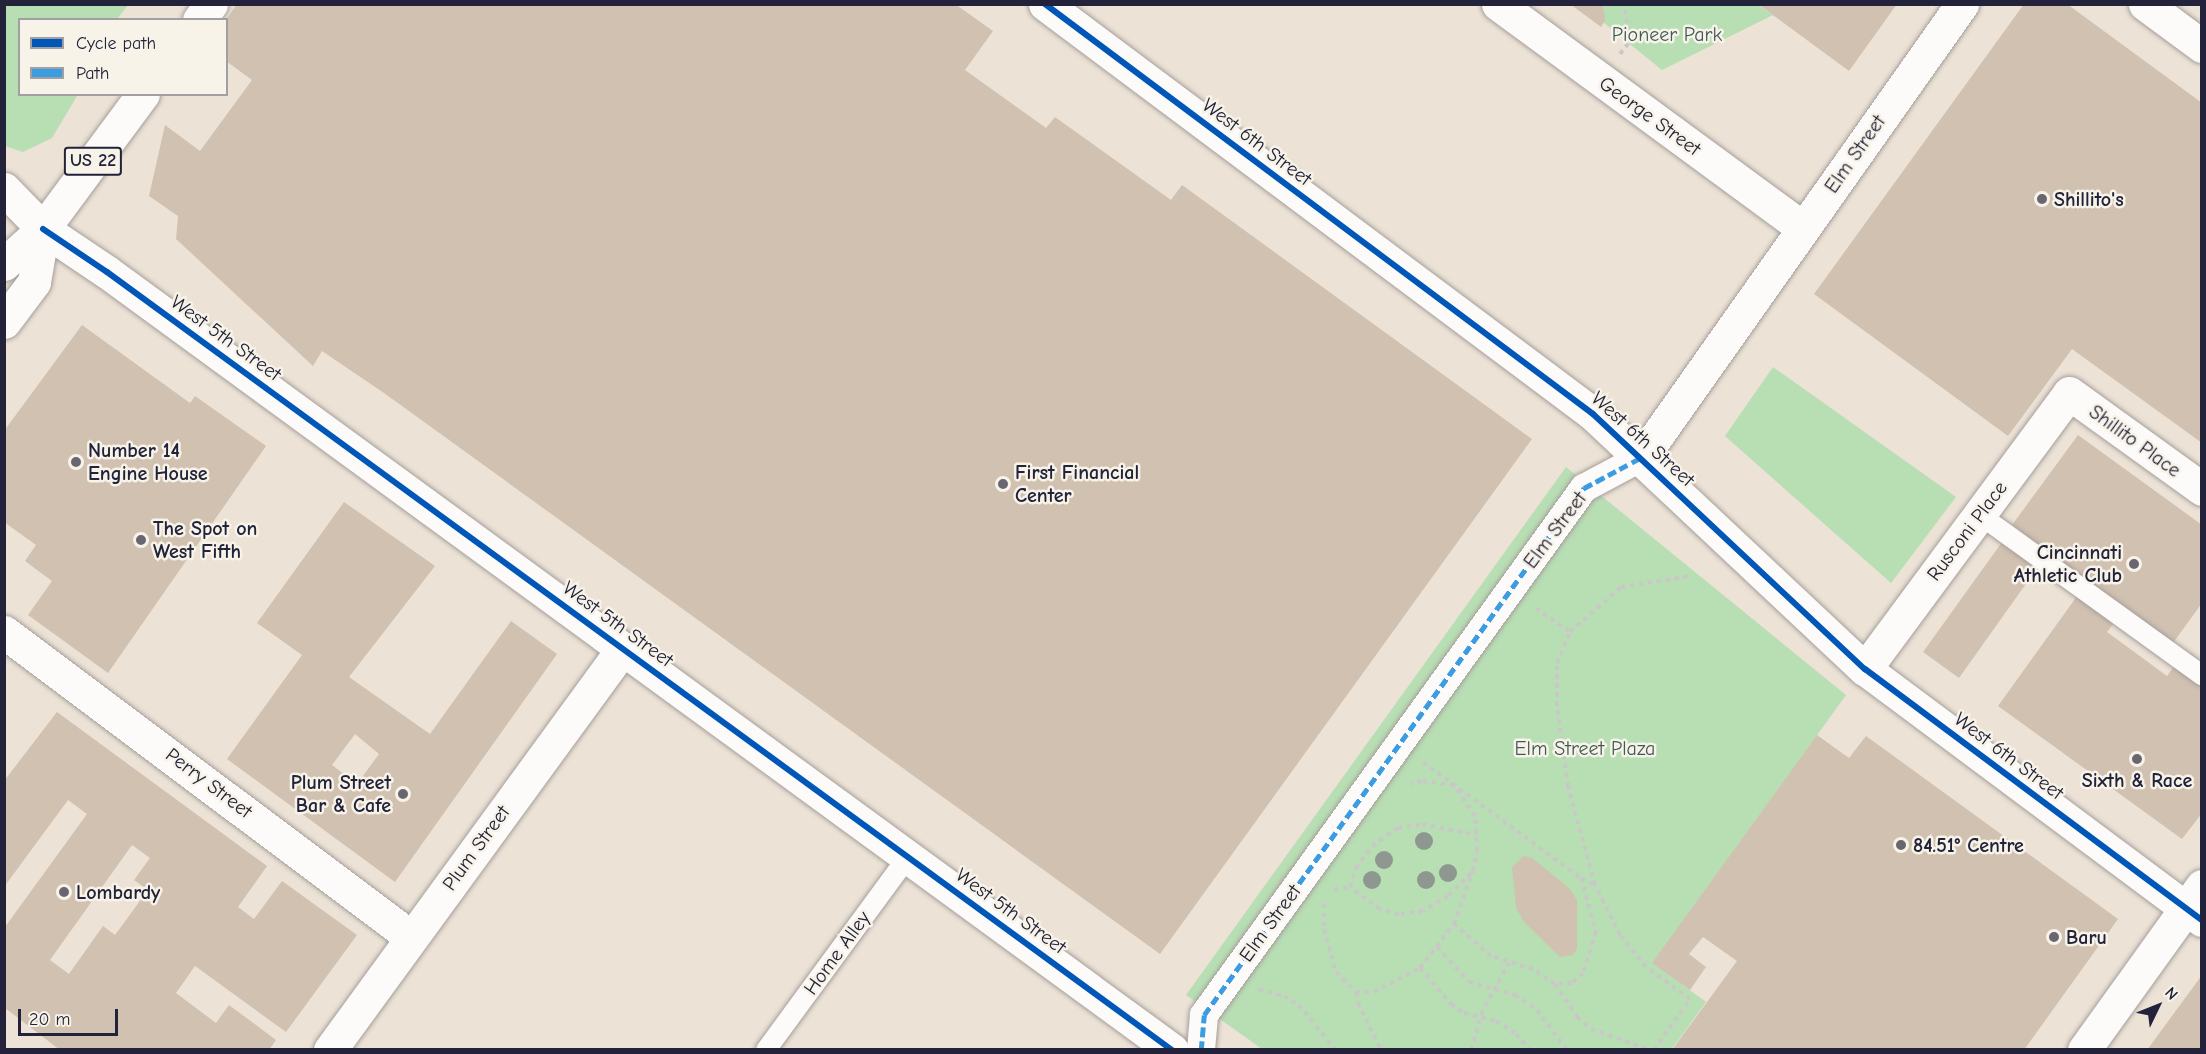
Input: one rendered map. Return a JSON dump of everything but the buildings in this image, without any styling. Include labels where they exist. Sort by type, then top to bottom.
[{"type":"main road","points":[[200,18],[211,4]]},
{"type":"main road","name":"West 6th Street","points":[[1045,4],[1593,414],[1642,457],[1865,669],[2196,905]]},
{"type":"main road","name":"George Street","points":[[1498,4],[1803,228]]},
{"type":"main road","name":"Elm Street","points":[[1642,457],[1962,4]]},
{"type":"main road","points":[[2145,4],[2202,46]]},
{"type":"main road","name":"US 22","points":[[43,229],[142,96]]},
{"type":"main road","name":"West 5th Street","points":[[4,189],[43,229],[623,648],[1172,1050]]},
{"type":"main road","points":[[4,225],[43,229]]},
{"type":"main road","points":[[4,264],[43,229]]},
{"type":"main road","points":[[4,322],[34,282],[43,229]]},
{"type":"main road","name":"Shillito Place","points":[[2069,393],[2202,489]]},
{"type":"main road","name":"Rusconi Place","points":[[1865,669],[2069,393]]},
{"type":"main road","name":"Perry Street","points":[[4,632],[411,937]]},
{"type":"main road","name":"Plum Street","points":[[330,1050],[623,648]]},
{"type":"main road","points":[[2084,1050],[2196,905]]},
{"type":"street","name":"Elm Street","points":[[1201,1050],[1203,1015],[1584,488],[1642,457]]},
{"type":"lane","points":[[1980,514],[2202,675]]},
{"type":"lane","name":"Home Alley","points":[[766,1050],[908,857]]},
{"type":"path","points":[[1619,55],[1630,41],[1624,4]]},
{"type":"path","points":[[1454,924],[1491,956],[1533,969],[1555,984],[1577,1017],[1591,1029],[1652,1050],[1689,999],[1646,967],[1620,935],[1595,885],[1568,786],[1557,706],[1557,663],[1570,632],[1591,609],[1621,587],[1692,576]]},
{"type":"path","points":[[1511,590],[1570,632]]},
{"type":"path","points":[[1399,744],[1581,878],[1595,885]]},
{"type":"path","points":[[1356,992],[1374,992],[1420,968],[1454,924],[1473,871],[1477,834],[1475,816],[1454,785],[1422,781],[1406,786]]},
{"type":"path","points":[[1350,887],[1356,868],[1372,846],[1398,828],[1422,824],[1477,834]]},
{"type":"path","points":[[1324,892],[1350,887],[1380,909],[1399,914],[1423,910],[1448,896],[1473,871]]},
{"type":"path","points":[[1555,984],[1572,983],[1583,974],[1596,932],[1581,878]]},
{"type":"path","points":[[1324,901],[1324,929],[1336,972],[1356,992],[1358,1003],[1381,1050]]},
{"type":"path","points":[[1437,947],[1469,982],[1515,995],[1537,1010],[1567,1050]]},
{"type":"path","points":[[1471,1050],[1481,1014],[1509,963]]},
{"type":"path","points":[[1420,968],[1451,1004],[1464,1013],[1481,1014],[1516,1034],[1530,1050]]},
{"type":"path","points":[[1232,975],[1299,1005],[1336,1050]]},
{"type":"green space","points":[[5,4],[128,5],[118,18],[18,18],[18,96],[77,96],[52,138],[23,152],[5,146]]},
{"type":"green space","name":"Pioneer Park","points":[[1603,5],[1758,5],[1773,15],[1662,70],[1604,23]]},
{"type":"green space","points":[[1773,367],[1956,497],[1891,583],[1725,436]]},
{"type":"green space","name":"Elm Street Plaza","points":[[1566,467],[1846,695],[1653,963],[1706,1002],[1672,1049],[1262,1049],[1186,995]]},
{"type":"marked path","points":[[1201,1050],[1204,1015],[1584,488],[1642,457]]},
{"type":"cycle path","points":[[1045,4],[1593,414],[1865,669],[2202,920]]},
{"type":"cycle path","points":[[43,229],[107,272],[1172,1050]]},
{"type":"place","name":"Shillito's","points":[[2042,199]]},
{"type":"place","name":"Number 14 Engine House","points":[[76,462]]},
{"type":"place","name":"First Financial Center","points":[[1003,484]]},
{"type":"place","name":"The Spot on West Fifth","points":[[141,540]]},
{"type":"place","name":"Cincinnati Athletic Club","points":[[2134,564]]},
{"type":"place","name":"Sixth & Race","points":[[2137,759]]},
{"type":"place","name":"Plum Street Bar & Cafe","points":[[403,794]]},
{"type":"place","name":"84.51° Centre","points":[[1901,845]]},
{"type":"place","name":"Lombardy","points":[[64,892]]},
{"type":"place","name":"Baru","points":[[2054,937]]}]
